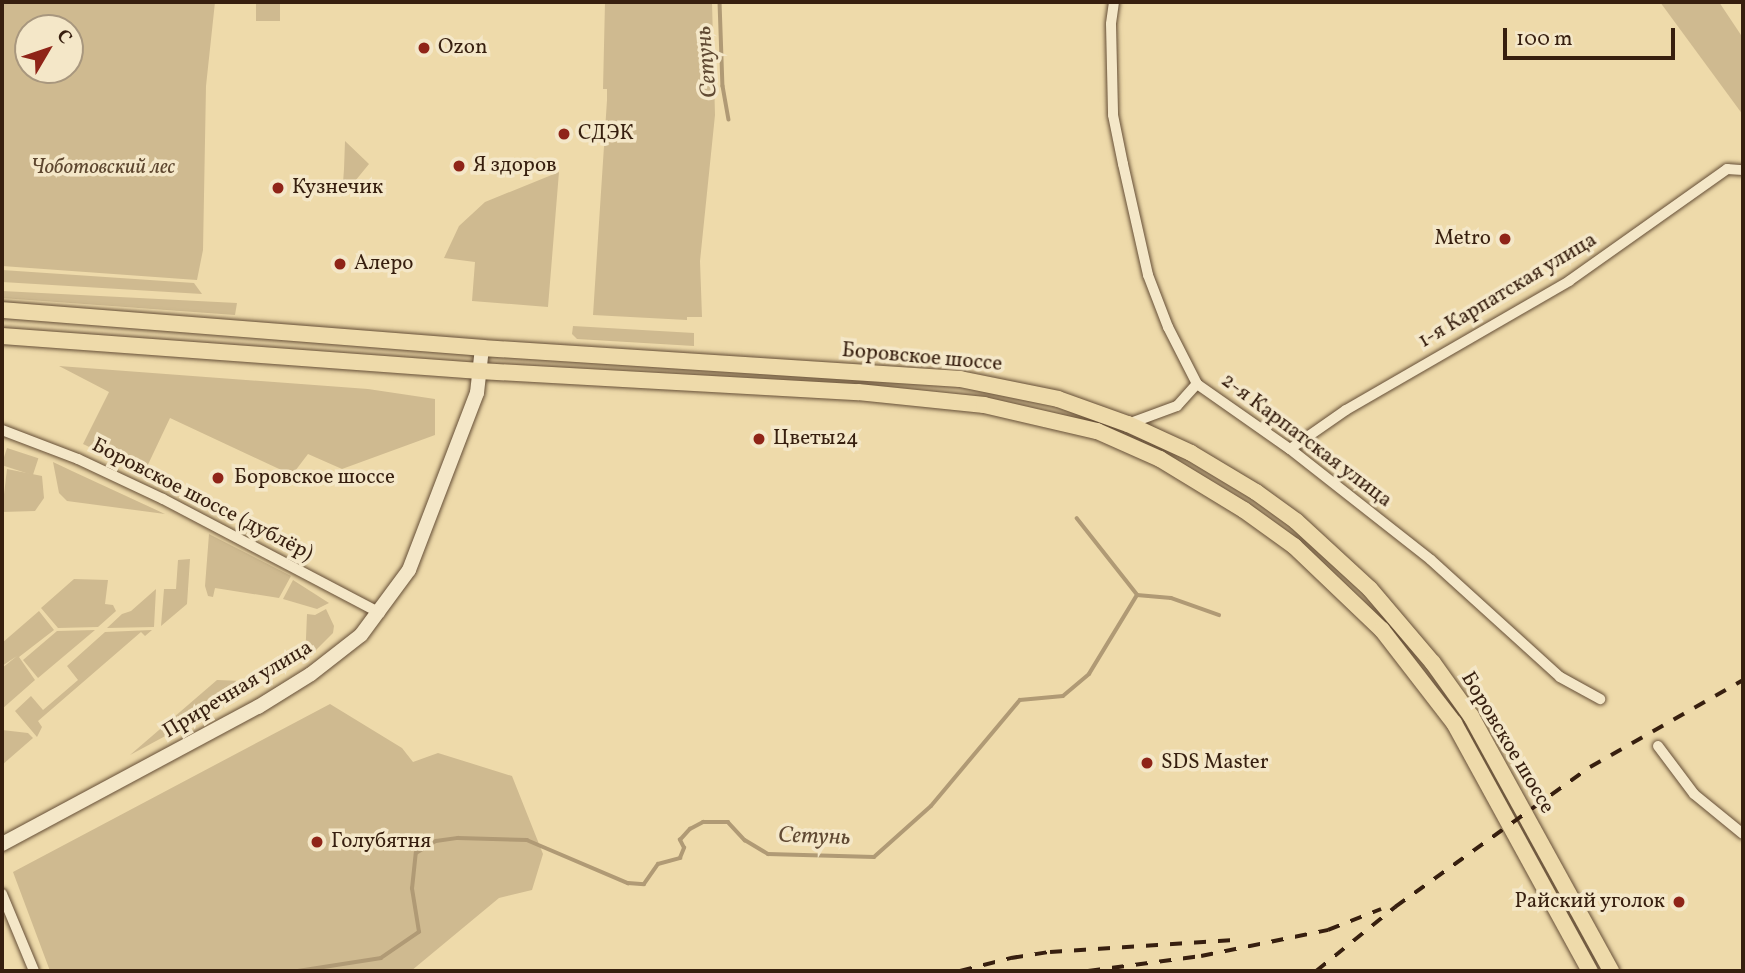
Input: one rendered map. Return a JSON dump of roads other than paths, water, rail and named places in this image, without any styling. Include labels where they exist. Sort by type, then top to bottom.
[{"type":"main road","name":"Боровское шоссе","points":[[2,310],[482,348],[960,379],[1058,399],[1128,424],[1198,457],[1286,514],[1370,589],[1433,663],[1482,734],[1611,971]]},
{"type":"main road","name":"Боровское шоссе","points":[[2,336],[480,371],[858,392],[960,402],[1027,413],[1097,431],[1160,459],[1244,509],[1294,546],[1338,585],[1391,639],[1454,723],[1590,971]]},
{"type":"street","name":"2-я Карпатская улица","points":[[1114,2],[1111,24],[1113,115],[1126,177],[1148,275],[1168,327],[1197,384],[1290,449],[1431,560],[1560,677],[1600,699]]},
{"type":"street","name":"1-я Карпатская улица","points":[[1290,449],[1346,410],[1569,281],[1727,169],[1743,170]]},
{"type":"street","name":"Приречная улица","points":[[2,844],[258,708],[321,667],[361,635],[380,613],[409,570],[477,393],[482,348]]},
{"type":"street","points":[[1128,424],[1177,405],[1197,384]]},
{"type":"street","name":"Боровское шоссе (дублёр)","points":[[2,430],[71,456],[163,499],[380,613]]},
{"type":"street","points":[[1658,746],[1694,794],[1743,834]]},
{"type":"street","points":[[2,894],[34,971]]},
{"type":"waterway","name":"Сетунь","points":[[720,2],[723,86],[729,119]]},
{"type":"waterway","name":"Сетунь","points":[[298,971],[381,958],[419,932],[412,889],[416,853],[436,841],[458,838],[527,840],[628,883],[644,884],[658,864],[680,858],[684,848],[680,840],[690,829],[703,822],[728,822],[745,840],[768,854],[874,857],[931,806],[1020,700],[1063,696],[1089,674],[1137,595],[1077,519]]},
{"type":"waterway","points":[[1137,595],[1171,598],[1219,615]]},
{"type":"railway","points":[[1316,971],[1395,907],[1590,767],[1743,680]]},
{"type":"railway","points":[[1088,971],[1201,956],[1328,930],[1381,909]]},
{"type":"railway","points":[[960,971],[1011,958],[1050,952],[1238,940]]},
{"type":"place","name":"Ozon","points":[[424,48]]},
{"type":"place","name":"СДЭК","points":[[564,134]]},
{"type":"place","name":"Я здоров","points":[[459,166]]},
{"type":"place","name":"Кузнечик","points":[[278,188]]},
{"type":"place","name":"Metro","points":[[1505,239]]},
{"type":"place","name":"Алеро","points":[[340,264]]},
{"type":"place","name":"Цветы24","points":[[759,439]]},
{"type":"place","name":"Боровское шоссе","points":[[218,478]]},
{"type":"place","name":"SDS Master","points":[[1147,763]]},
{"type":"place","name":"Голубятня","points":[[317,842]]},
{"type":"place","name":"Райский уголок","points":[[1679,902]]},
{"type":"park label","name":"Чоботовский лес","points":[[103,168]]}]
